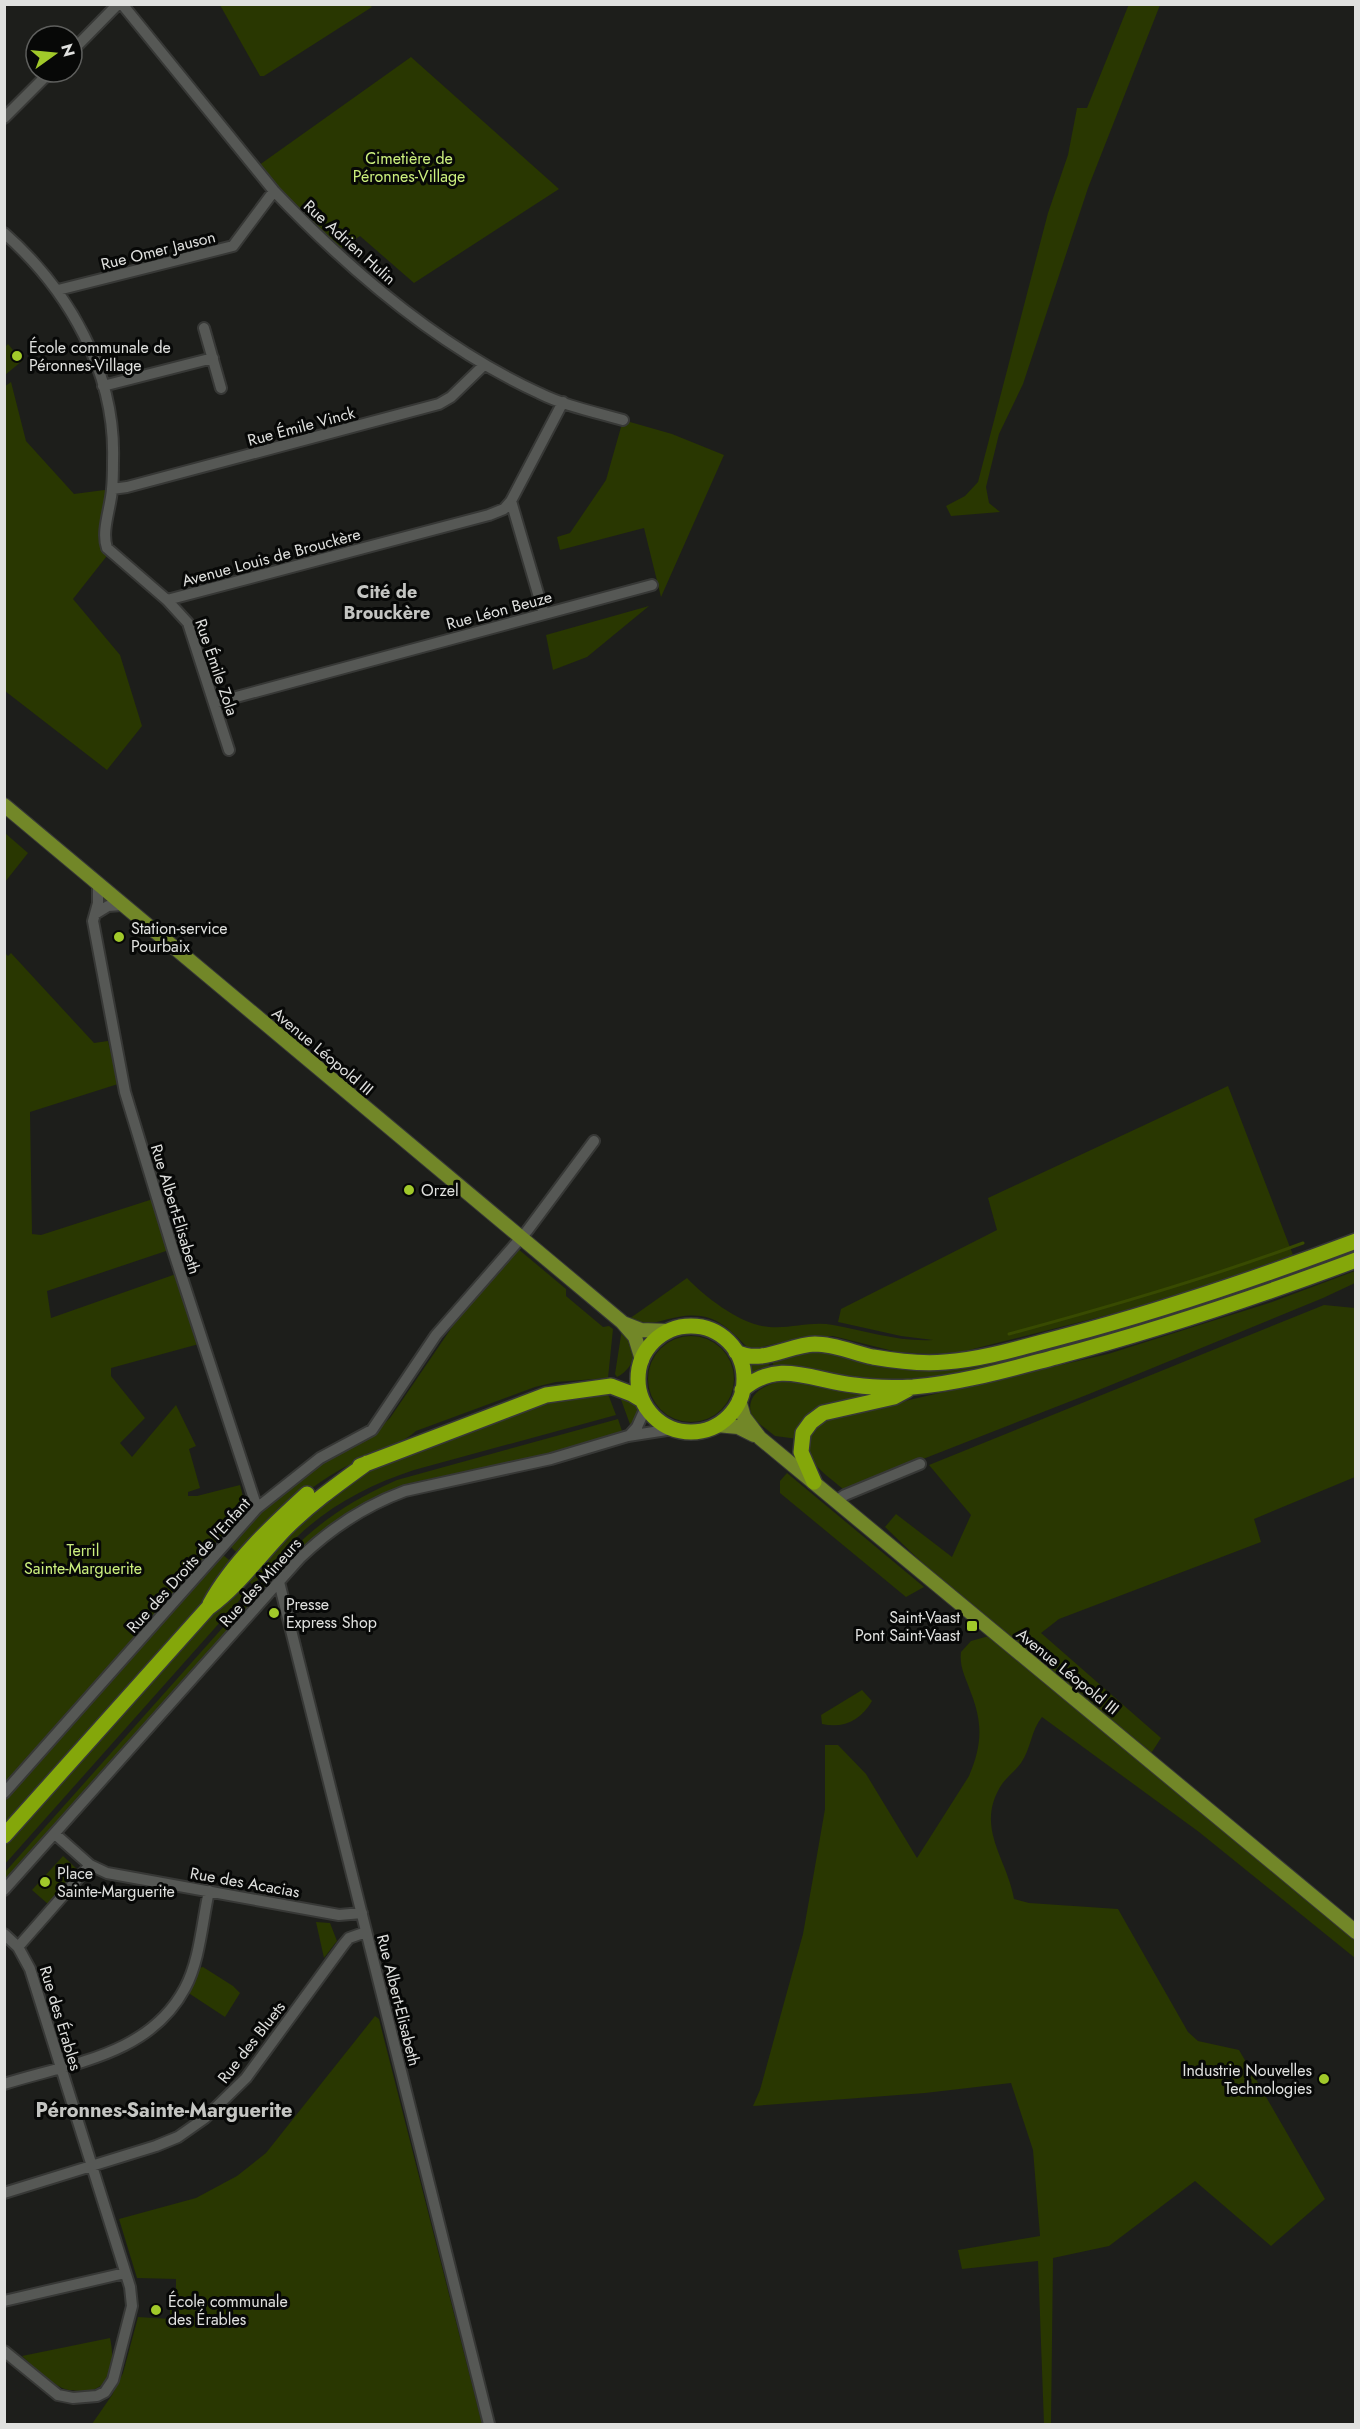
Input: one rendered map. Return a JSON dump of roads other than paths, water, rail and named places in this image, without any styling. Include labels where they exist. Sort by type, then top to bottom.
[{"type":"highway","points":[[736,1352],[750,1357],[762,1357],[815,1344],[843,1348],[872,1356],[923,1363],[987,1356],[1203,1297],[1356,1242]]},
{"type":"highway","points":[[4,1836],[208,1608],[239,1582],[312,1503],[367,1463],[546,1395],[611,1386],[632,1394],[658,1420],[673,1429],[695,1432],[717,1425],[733,1410],[740,1395],[751,1382],[780,1372],[800,1373],[854,1385],[914,1387],[970,1378],[1125,1339],[1206,1314],[1356,1260]]},
{"type":"highway","points":[[644,1404],[638,1386],[641,1363],[650,1345],[668,1331],[683,1327],[698,1327],[713,1331],[726,1340],[736,1352],[742,1371],[740,1395]]},
{"type":"highway","points":[[611,1386],[641,1363]]},
{"type":"highway","points":[[814,1482],[801,1452],[803,1433],[811,1422],[823,1413],[894,1397],[914,1387]]},
{"type":"main road","name":"Avenue Léopold III","points":[[4,805],[622,1322],[635,1337],[641,1363]]},
{"type":"main road","name":"Avenue Léopold III","points":[[622,1322],[641,1330],[668,1331]]},
{"type":"main road","name":"Avenue Léopold III","points":[[740,1395],[744,1417],[760,1438]]},
{"type":"main road","name":"Avenue Léopold III","points":[[717,1425],[738,1427],[760,1438],[1356,1932]]},
{"type":"street","points":[[84,39],[120,4]]},
{"type":"street","name":"Rue Adrien Hulin","points":[[120,4],[274,191],[371,283],[484,365],[541,394],[622,420]]},
{"type":"street","points":[[4,118],[38,84]]},
{"type":"street","name":"Rue Omer Jauson","points":[[58,290],[233,246],[274,191]]},
{"type":"street","name":"Avenue Louis de Brouckère","points":[[4,233],[39,267],[58,290],[87,340],[103,386],[113,443],[112,489],[105,538],[107,548],[167,600],[489,515],[504,508],[511,501]]},
{"type":"street","points":[[204,328],[221,388]]},
{"type":"street","points":[[103,386],[213,358]]},
{"type":"street","name":"Rue Émile Vinck","points":[[112,489],[127,487],[439,404],[451,398],[484,365]]},
{"type":"street","points":[[544,614],[511,501],[563,402]]},
{"type":"street","name":"Rue Léon Beuze","points":[[214,703],[652,585]]},
{"type":"street","name":"Rue Émile Zola","points":[[167,600],[191,628],[229,750]]},
{"type":"street","name":"Rue Albert-Elisabeth","points":[[98,884],[99,894],[93,921],[125,1092],[257,1508]]},
{"type":"street","points":[[95,914],[108,906],[122,905]]},
{"type":"street","name":"Rue des Droits de l'Enfant","points":[[4,1793],[257,1508],[320,1458],[372,1430],[436,1335],[521,1237],[594,1141]]},
{"type":"street","points":[[628,1436],[638,1427],[644,1404]]},
{"type":"street","name":"Rue des Mineurs","points":[[4,1890],[279,1582],[323,1536],[350,1517],[386,1498],[436,1483],[550,1459],[628,1436],[673,1429]]},
{"type":"street","points":[[836,1501],[844,1495],[920,1464]]},
{"type":"street","name":"Rue Albert-Elisabeth","points":[[279,1582],[489,2424]]},
{"type":"street","points":[[4,1934],[18,1947],[90,1865],[55,1834]]},
{"type":"street","name":"Rue des Acacias","points":[[90,1865],[107,1873],[339,1915],[362,1913]]},
{"type":"street","points":[[4,2084],[111,2053],[152,2029],[163,2019],[185,1988],[209,1891]]},
{"type":"street","name":"Rue des Bluets","points":[[4,2193],[165,2143],[189,2130],[205,2118],[246,2078],[340,1948],[350,1938],[366,1932]]},
{"type":"street","name":"Rue des Érables","points":[[4,2351],[58,2395],[84,2398],[102,2394],[113,2380],[130,2317],[132,2296],[27,1962],[18,1947]]},
{"type":"street","points":[[4,2301],[125,2273]]},
{"type":"waterway","points":[[1009,1334],[1157,1292],[1303,1243]]},
{"type":"place","name":"École communale de Péronnes-Village","points":[[17,356]]},
{"type":"place","name":"Station-service Pourbaix","points":[[119,937]]},
{"type":"place","name":"Orzel","points":[[409,1190]]},
{"type":"place","name":"Presse Express Shop","points":[[274,1613]]},
{"type":"place","name":"Saint-Vaast Pont Saint-Vaast","points":[[972,1626]]},
{"type":"place","name":"Place Sainte-Marguerite","points":[[45,1882]]},
{"type":"place","name":"Industrie Nouvelles Technologies","points":[[1324,2079]]},
{"type":"place","name":"École communale des Érables","points":[[156,2310]]},
{"type":"district","name":"Cité de Brouckère","points":[[387,602]]},
{"type":"district","name":"Péronnes-Sainte-Marguerite","points":[[164,2110]]},
{"type":"park label","name":"Cimetière de Péronnes-Village","points":[[409,167]]},
{"type":"park label","name":"Terril Sainte-Marguerite","points":[[83,1559]]}]
